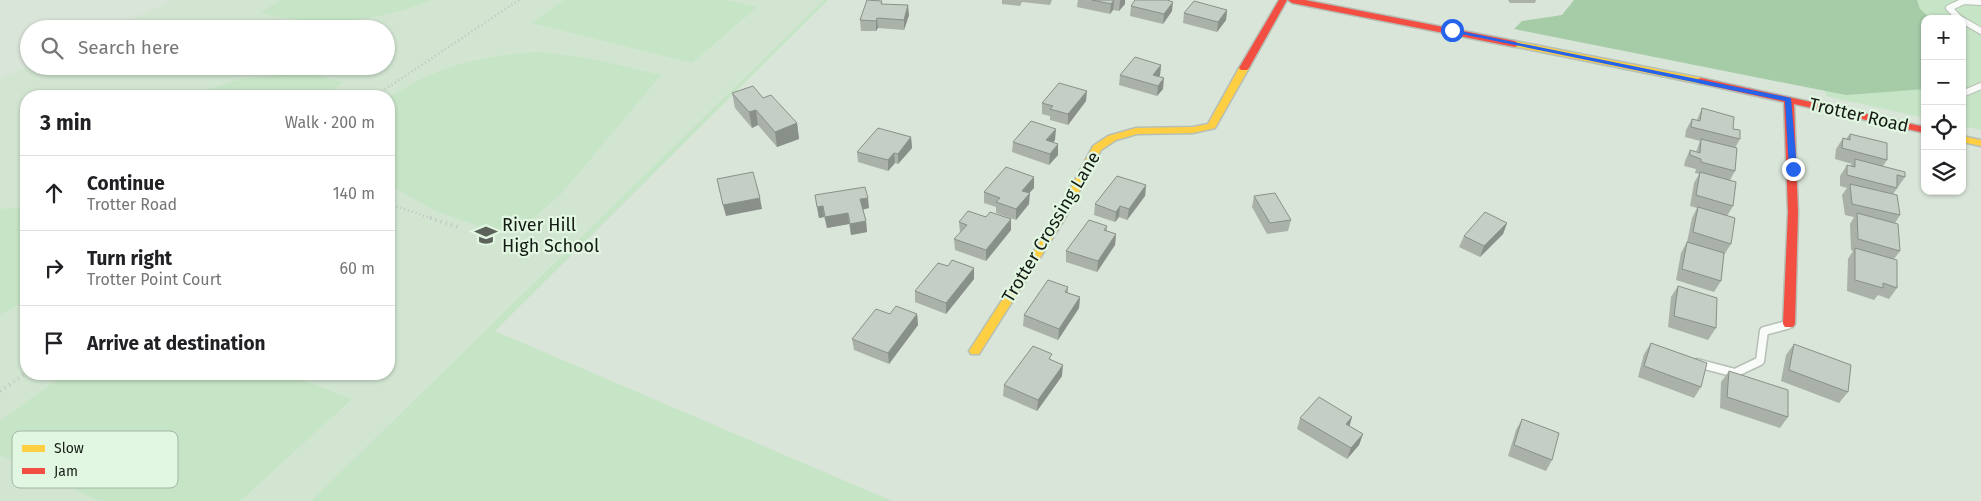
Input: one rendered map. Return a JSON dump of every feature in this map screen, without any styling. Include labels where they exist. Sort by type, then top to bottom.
[{"type":"street","name":"Trotter Crossing Lane","points":[[976,351],[1059,220],[1096,148],[1112,138],[1136,131],[1193,130],[1212,126],[1283,0]]},
{"type":"street","name":"Trotter Road","points":[[1292,0],[1652,70],[1921,129]]},
{"type":"street","points":[[1789,99],[1793,169],[1794,262],[1790,324]]},
{"type":"street","points":[[1966,140],[1981,143]]},
{"type":"lane","points":[[1955,15],[1949,8],[1953,4],[1962,1],[1981,2]]},
{"type":"lane","points":[[1966,22],[1981,31]]},
{"type":"lane","points":[[1966,92],[1981,86]]},
{"type":"lane","points":[[1684,359],[1735,372],[1760,361],[1764,331],[1790,324]]},
{"type":"path","points":[[385,90],[518,0]]},
{"type":"path","points":[[395,206],[462,228]]},
{"type":"path","points":[[0,391],[20,376]]},
{"type":"shaded area","name":"River Hill High School","points":[[173,0],[824,0],[311,501],[0,501],[0,79],[20,70],[20,75],[395,75],[395,20],[130,20]]},
{"type":"shaded area","points":[[280,0],[432,0],[369,18],[348,20],[305,20],[261,13]]},
{"type":"shaded area","points":[[564,0],[726,0],[757,7],[692,63],[532,23]]},
{"type":"shaded area","points":[[824,0],[828,0],[495,331],[892,501],[311,501]]},
{"type":"shaded area","points":[[1806,0],[1981,0],[1981,130],[1966,127],[1966,15],[1921,15],[1921,117],[1826,96]]},
{"type":"shaded area","points":[[541,52],[588,58],[661,75],[561,194],[528,223],[494,231],[438,212],[395,188],[395,94],[425,77],[443,70],[480,59]]},
{"type":"shaded area","points":[[282,75],[315,75],[343,82],[333,90],[206,90],[240,79]]},
{"type":"shaded area","points":[[20,207],[20,305],[0,314],[0,209]]},
{"type":"shaded area","points":[[57,380],[302,380],[352,399],[240,501],[99,501],[71,488],[178,488],[178,431],[12,431],[12,461],[0,455],[0,421]]},
{"type":"green space","points":[[1574,0],[1917,0],[1920,9],[1927,15],[1921,15],[1921,89],[1846,95],[1514,29],[1522,21],[1562,15]]},
{"type":"building","points":[[867,0],[882,1],[881,4],[908,5],[904,20],[877,18],[876,21],[860,20]]},
{"type":"building","points":[[1092,0],[1114,0],[1111,4]]},
{"type":"building","points":[[1135,0],[1167,0],[1173,2],[1164,14],[1131,6]]},
{"type":"building","points":[[1194,1],[1227,10],[1218,22],[1184,13]]},
{"type":"building","points":[[1135,57],[1161,65],[1153,75],[1164,78],[1158,86],[1120,75]]},
{"type":"building","points":[[1059,83],[1087,91],[1068,114],[1050,109],[1053,106],[1042,103]]},
{"type":"building","points":[[753,86],[763,98],[771,95],[797,123],[775,132],[756,110],[749,112],[732,93]]},
{"type":"building","points":[[1702,108],[1734,117],[1733,129],[1740,130],[1740,139],[1691,127],[1692,119],[1700,121]]},
{"type":"building","points":[[1031,121],[1056,129],[1046,140],[1058,144],[1050,154],[1013,142]]},
{"type":"building","points":[[878,128],[911,137],[898,154],[894,153],[888,160],[857,152]]},
{"type":"building","points":[[1850,134],[1887,143],[1887,160],[1842,148],[1843,138],[1850,140]]},
{"type":"building","points":[[1701,139],[1737,148],[1735,171],[1701,162],[1701,159],[1690,155],[1690,150],[1700,153]]},
{"type":"building","points":[[1855,159],[1905,172],[1905,177],[1897,175],[1897,188],[1847,175],[1847,165],[1855,167]]},
{"type":"building","points":[[1006,167],[1034,177],[1022,191],[1030,193],[1016,209],[996,202],[1000,198],[984,192]]},
{"type":"building","points":[[753,172],[760,198],[723,205],[717,179]]},
{"type":"building","points":[[1700,172],[1736,182],[1733,206],[1696,195]]},
{"type":"building","points":[[1117,176],[1146,185],[1129,209],[1120,206],[1116,212],[1095,204]]},
{"type":"building","points":[[1850,184],[1897,195],[1900,215],[1852,204]]},
{"type":"building","points":[[865,187],[868,198],[860,199],[866,221],[850,224],[848,213],[825,217],[823,206],[817,207],[815,195]]},
{"type":"building","points":[[1275,193],[1291,220],[1270,223],[1254,196]]},
{"type":"building","points":[[1698,207],[1735,218],[1731,244],[1693,232]]},
{"type":"building","points":[[968,211],[986,217],[990,212],[1011,219],[986,250],[954,239],[967,225],[959,222]]},
{"type":"building","points":[[1485,212],[1507,223],[1484,246],[1464,236]]},
{"type":"building","points":[[1857,213],[1898,224],[1900,251],[1858,239]]},
{"type":"building","points":[[1089,220],[1107,226],[1104,230],[1116,234],[1098,261],[1066,251]]},
{"type":"building","points":[[1687,242],[1724,253],[1721,281],[1682,269]]},
{"type":"building","points":[[1855,248],[1897,260],[1897,288],[1883,283],[1883,288],[1855,280]]},
{"type":"building","points":[[952,260],[974,268],[946,303],[915,291],[938,263],[948,266]]},
{"type":"building","points":[[1048,280],[1068,287],[1065,292],[1080,297],[1059,329],[1024,315]]},
{"type":"building","points":[[1678,286],[1717,298],[1716,328],[1674,316]]},
{"type":"building","points":[[896,306],[917,314],[888,353],[852,339],[876,309],[890,314]]},
{"type":"building","points":[[1651,343],[1707,363],[1701,387],[1644,366]]},
{"type":"building","points":[[1794,344],[1851,365],[1848,392],[1789,370]]},
{"type":"building","points":[[1033,346],[1052,354],[1049,359],[1063,365],[1038,400],[1004,385]]},
{"type":"building","points":[[1729,371],[1788,390],[1788,417],[1727,397]]},
{"type":"building","points":[[1319,397],[1352,417],[1346,424],[1363,434],[1351,448],[1300,418]]},
{"type":"building","points":[[1522,419],[1559,433],[1552,460],[1514,445]]},
{"type":"traffic: slow","points":[[1515,44],[1701,81]]},
{"type":"traffic: slow","points":[[975,351],[1059,220],[1097,148],[1112,138],[1136,131],[1193,130],[1212,126],[1244,68]]},
{"type":"traffic: slow","points":[[1966,140],[1981,143]]},
{"type":"traffic: jam","points":[[1244,68],[1283,0]]},
{"type":"traffic: jam","points":[[1292,0],[1515,44]]},
{"type":"traffic: jam","points":[[1701,81],[1921,129]]},
{"type":"traffic: jam","points":[[1789,99],[1793,212],[1789,324]]},
{"type":"place","name":"River Hill High School","points":[[486,235]]},
{"type":"route","points":[[1452,30],[1789,99],[1793,169]]}]
